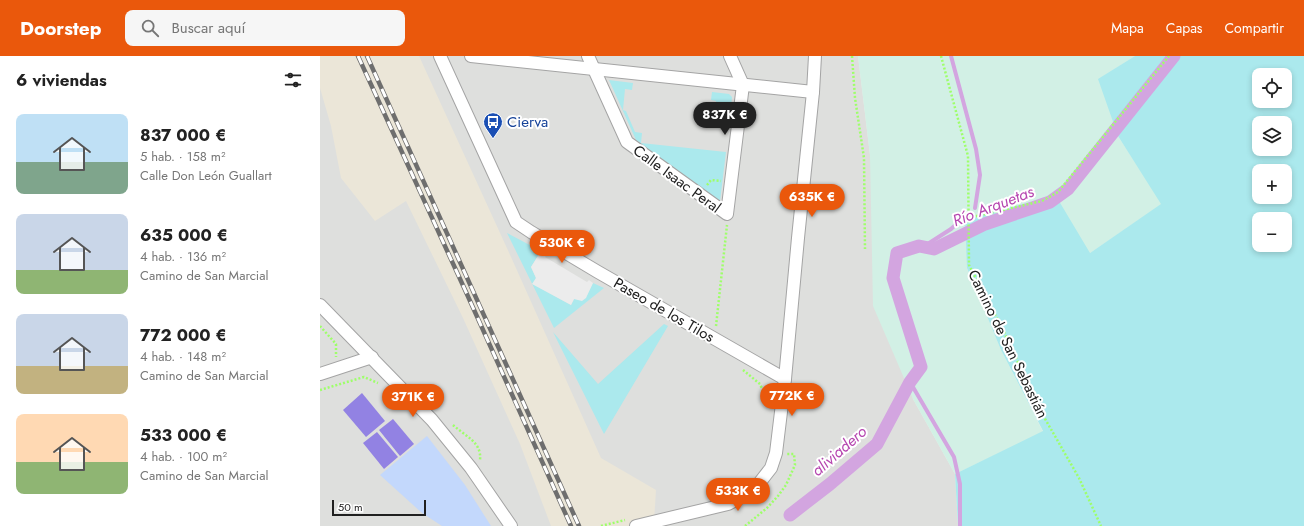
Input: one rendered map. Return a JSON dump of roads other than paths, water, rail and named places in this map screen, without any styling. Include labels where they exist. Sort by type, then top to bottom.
[{"type":"street","name":"Paseo de los Tilos","points":[[440,56],[516,222],[611,280],[785,378]]},
{"type":"street","points":[[471,56],[813,92]]},
{"type":"street","name":"Calle Isaac Peral","points":[[588,56],[628,142],[727,218],[743,85]]},
{"type":"street","points":[[730,56],[743,85]]},
{"type":"street","points":[[636,526],[728,504],[757,486],[771,468],[776,453],[785,378],[813,92],[815,56]]},
{"type":"street","points":[[320,305],[432,420],[471,468],[511,526]]},
{"type":"street","points":[[320,374],[372,357]]},
{"type":"waterway","points":[[951,56],[976,149],[980,175],[975,208]]},
{"type":"waterway","name":"Río Arquetas","points":[[790,515],[830,484],[877,444],[910,382],[921,367],[893,278],[897,253],[919,246],[934,249],[985,224],[1050,202],[1068,189],[1174,56]]},
{"type":"waterway","points":[[923,247],[951,229],[963,218]]},
{"type":"waterway","points":[[910,382],[954,457],[960,484],[960,526]]},
{"type":"railway","points":[[358,56],[571,526]]},
{"type":"railway","points":[[367,56],[579,526]]},
{"type":"place","name":"Cierva","points":[[493,139]]},
{"type":"water label","name":"aliviadero","points":[[839,451]]}]
